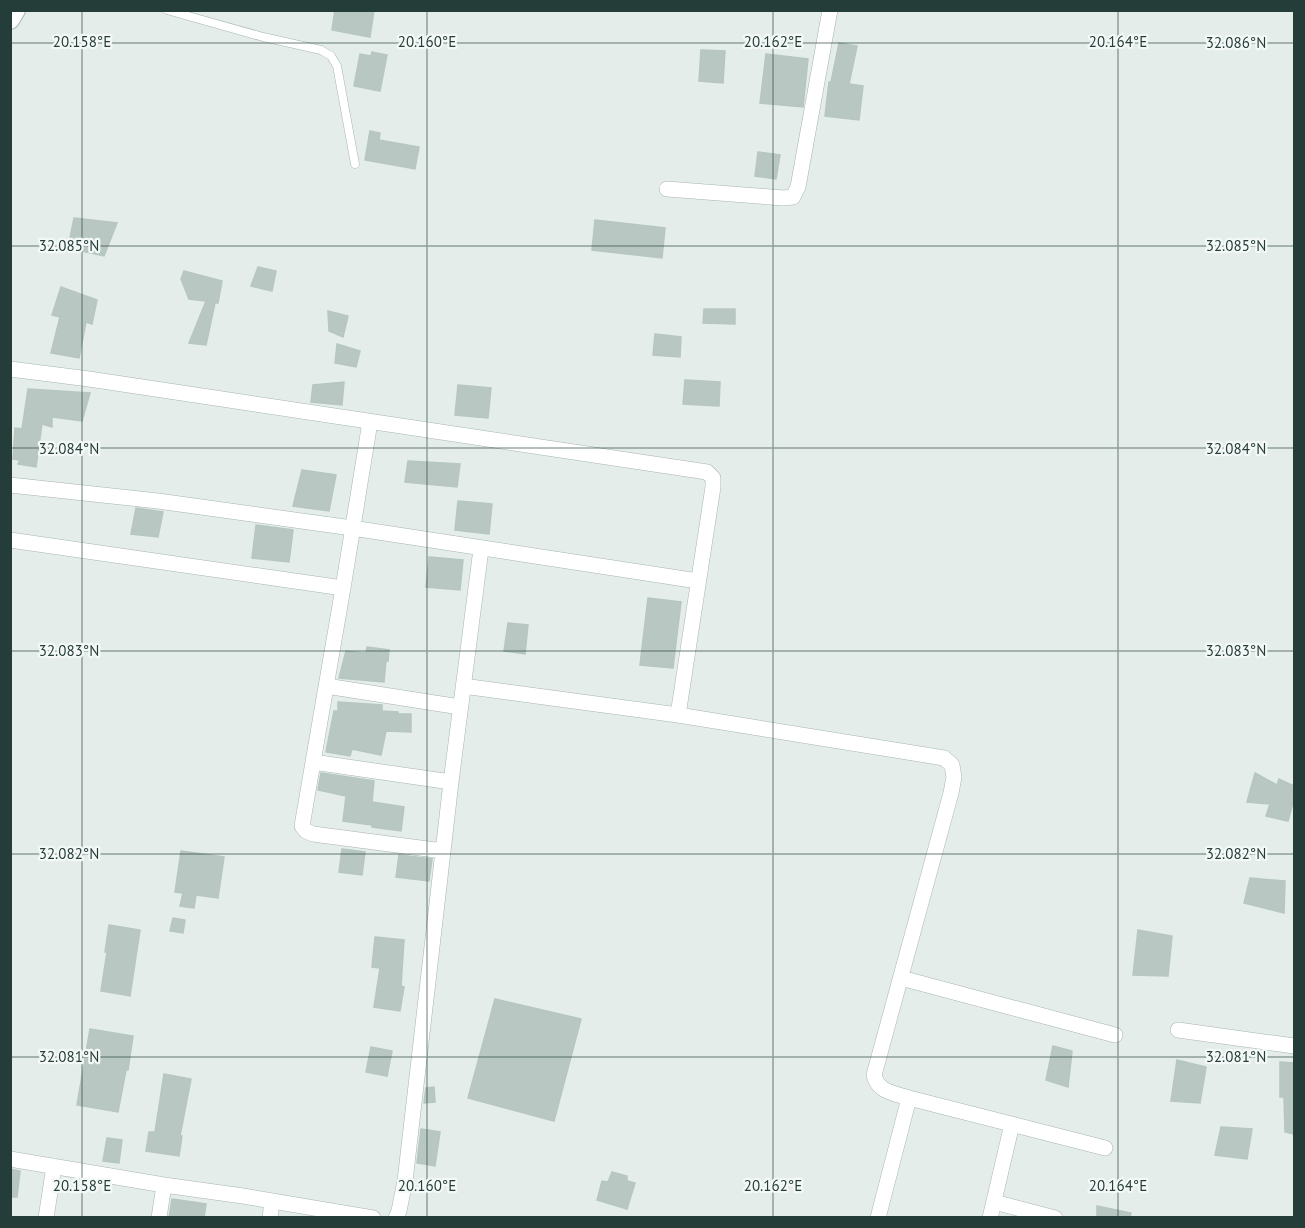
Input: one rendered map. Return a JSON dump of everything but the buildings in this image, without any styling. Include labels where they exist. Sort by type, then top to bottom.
[{"type":"street","points":[[10,20],[16,10]]},
{"type":"street","points":[[667,189],[793,197],[798,187],[830,10]]},
{"type":"street","points":[[10,369],[707,472],[713,478],[713,487],[678,715]]},
{"type":"street","points":[[370,422],[302,826],[313,834],[443,850]]},
{"type":"street","points":[[10,485],[158,501],[352,528],[698,581]]},
{"type":"street","points":[[10,540],[343,588]]},
{"type":"street","points":[[396,1218],[405,1181],[460,707],[481,549]]},
{"type":"street","points":[[326,686],[460,707]]},
{"type":"street","points":[[463,686],[678,715],[944,758],[952,765],[954,777],[951,793],[874,1075],[876,1084],[884,1090],[909,1098],[1105,1148]]},
{"type":"street","points":[[313,762],[451,782]]},
{"type":"street","points":[[901,978],[1115,1035]]},
{"type":"street","points":[[1178,1030],[1294,1047]]},
{"type":"street","points":[[878,1218],[909,1098]]},
{"type":"street","points":[[990,1218],[1012,1124]]},
{"type":"street","points":[[10,1159],[373,1218]]},
{"type":"street","points":[[46,1218],[54,1166]]},
{"type":"street","points":[[159,1218],[164,1185]]},
{"type":"street","points":[[270,1218],[272,1201]]},
{"type":"street","points":[[994,1202],[1055,1218]]},
{"type":"lane","points":[[167,10],[263,38],[321,50],[331,56],[337,66],[355,164]]}]
